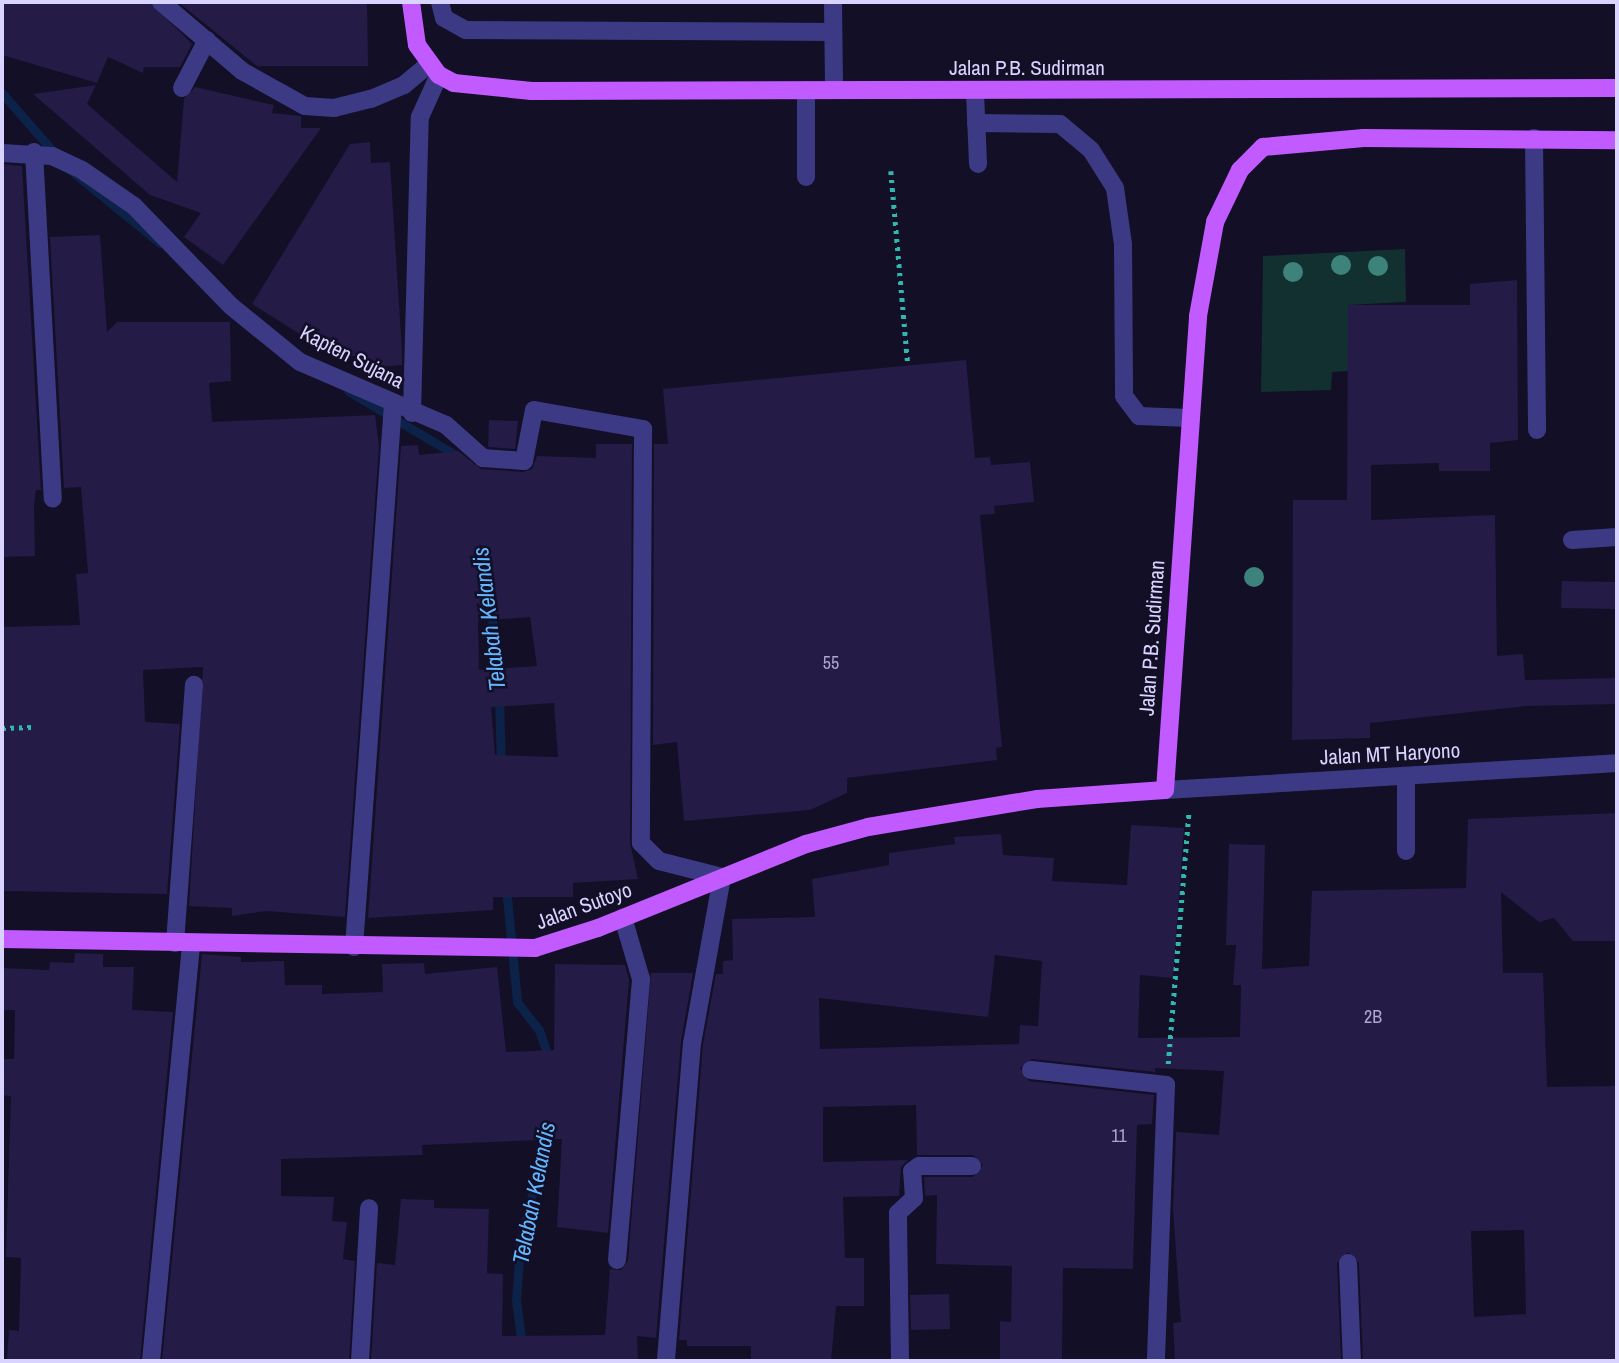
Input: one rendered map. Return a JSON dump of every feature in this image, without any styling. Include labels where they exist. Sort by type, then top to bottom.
[{"type":"main road","points":[[411,2],[417,45],[433,70]]},
{"type":"main road","name":"Jalan P.B. Sudirman","points":[[433,70],[454,83],[532,91],[975,92],[1617,88]]},
{"type":"main road","name":"Jalan P.B. Sudirman","points":[[1164,790],[1198,316],[1215,222],[1240,170],[1263,147],[1364,138],[1617,139]]},
{"type":"main road","name":"Jalan Sutoyo","points":[[2,939],[500,951],[535,948],[623,918],[722,877],[868,827],[1037,799],[1164,790]]},
{"type":"street","points":[[161,2],[242,71],[293,102],[316,108],[371,99],[433,70]]},
{"type":"street","points":[[440,2],[444,18],[466,30],[833,33]]},
{"type":"street","points":[[833,2],[834,90]]},
{"type":"street","points":[[182,88],[207,40]]},
{"type":"street","name":"Kapten Sujana","points":[[2,153],[34,152],[52,156],[82,170],[134,206],[231,306],[300,362],[392,413],[412,413],[420,117],[433,70]]},
{"type":"street","points":[[806,90],[806,177]]},
{"type":"street","points":[[975,92],[978,164]]},
{"type":"street","points":[[976,123],[1060,124],[1091,150],[1115,188],[1124,244],[1125,396],[1139,416],[1189,418]]},
{"type":"street","points":[[1534,138],[1537,430]]},
{"type":"street","points":[[34,152],[53,498]]},
{"type":"street","points":[[412,413],[446,425],[474,453],[499,462],[524,461],[534,410],[643,429],[641,842],[659,861],[722,877],[691,1044],[666,1361]]},
{"type":"street","points":[[354,947],[392,413]]},
{"type":"street","points":[[1572,540],[1617,537]]},
{"type":"street","points":[[151,1361],[183,944],[194,685]]},
{"type":"street","name":"Jalan MT Haryono","points":[[1164,790],[1617,763]]},
{"type":"street","points":[[1406,776],[1406,851]]},
{"type":"street","points":[[617,1260],[641,979],[623,918]]},
{"type":"street","points":[[1031,1070],[1166,1086],[1157,1361]]},
{"type":"street","points":[[900,1361],[898,1213],[914,1198],[912,1171],[919,1166],[972,1166]]},
{"type":"street","points":[[360,1361],[369,1208]]},
{"type":"street","points":[[1348,1263],[1352,1361]]},
{"type":"path","points":[[891,171],[908,365]]},
{"type":"path","points":[[2,728],[32,727]]},
{"type":"path","points":[[1166,1086],[1189,789]]},
{"type":"green space","points":[[1405,249],[1406,302],[1348,305],[1348,371],[1332,372],[1331,390],[1261,392],[1263,256]]},
{"type":"building","points":[[2,2],[150,2],[192,44],[180,67],[144,67],[143,73],[108,57],[97,83],[2,55]]},
{"type":"building","points":[[178,2],[367,2],[368,66],[257,66]]},
{"type":"building","points":[[96,85],[87,104],[177,182],[184,99],[195,87],[274,105],[272,113],[301,116],[301,128],[321,128],[223,265],[184,237],[201,213],[150,195],[33,94]]},
{"type":"building","points":[[370,142],[371,163],[390,162],[402,365],[367,368],[366,356],[335,356],[252,304],[350,144]]},
{"type":"building","points":[[2,164],[22,166],[41,490],[36,490],[34,506],[35,556],[2,557]]},
{"type":"building","points":[[100,235],[107,332],[117,322],[230,322],[231,381],[209,383],[212,422],[375,415],[379,446],[345,917],[267,911],[232,916],[232,908],[189,906],[203,667],[143,670],[145,722],[180,724],[167,894],[2,891],[2,627],[80,625],[76,574],[88,573],[81,487],[64,488],[50,237]]},
{"type":"building","points":[[1517,280],[1518,440],[1490,443],[1490,471],[1439,471],[1439,463],[1371,465],[1371,520],[1495,515],[1497,656],[1523,654],[1525,680],[1617,678],[1617,704],[1527,706],[1370,723],[1370,738],[1292,740],[1293,500],[1347,500],[1348,305],[1470,305],[1470,284]]},
{"type":"building","points":[[966,360],[975,458],[990,457],[991,465],[1030,462],[1034,502],[994,506],[995,514],[980,515],[1002,747],[996,748],[997,760],[847,778],[847,793],[810,810],[684,821],[677,742],[653,745],[654,444],[668,444],[663,389]]},
{"type":"building","points":[[489,420],[518,421],[515,449],[488,447]]},
{"type":"building","points":[[596,444],[632,444],[630,843],[638,879],[573,883],[573,897],[493,897],[493,910],[368,918],[401,446],[418,445],[419,455],[458,451],[481,469],[523,472],[532,469],[537,456],[596,458]],"holes":[[[530,617],[537,666],[479,670],[478,621]],[[554,703],[558,757],[495,755],[491,707]]]},
{"type":"building","points":[[1562,581],[1617,582],[1617,609],[1561,608]]},
{"type":"building","points":[[1617,813],[1617,941],[1573,941],[1554,918],[1539,922],[1501,892],[1503,973],[1543,973],[1547,1087],[1617,1086],[1617,1361],[1363,1361],[1359,1263],[1348,1252],[1337,1263],[1341,1361],[1175,1361],[1173,1323],[1181,1322],[1173,1209],[1176,1132],[1219,1135],[1224,1071],[1155,1068],[1155,1072],[1032,1059],[1020,1068],[1029,1081],[1154,1095],[1152,1124],[1137,1125],[1133,1269],[1063,1268],[1062,1361],[1000,1359],[1000,1321],[1011,1322],[1012,1266],[936,1264],[937,1195],[925,1196],[924,1177],[973,1177],[983,1165],[973,1155],[917,1155],[916,1105],[823,1107],[823,1162],[908,1160],[901,1167],[899,1196],[843,1197],[845,1258],[864,1258],[864,1306],[836,1306],[831,1361],[751,1361],[751,1346],[687,1346],[687,1340],[679,1340],[703,1044],[716,974],[723,974],[723,961],[733,960],[732,919],[815,917],[812,879],[889,865],[889,853],[955,844],[954,837],[1001,834],[1003,855],[1054,858],[1052,881],[1127,885],[1131,825],[1184,828],[1173,978],[1140,975],[1138,1038],[1240,1037],[1241,985],[1233,985],[1236,945],[1226,945],[1229,844],[1265,845],[1262,969],[1309,966],[1312,891],[1466,888],[1468,819]],"holes":[[[995,955],[1042,961],[1038,1026],[1020,1025],[1019,1044],[820,1049],[819,998],[988,1017]],[[1524,1230],[1526,1314],[1474,1317],[1471,1231]]]},
{"type":"building","points":[[75,953],[103,954],[103,967],[134,967],[132,1010],[173,1012],[140,1361],[7,1359],[9,1330],[19,1331],[21,1258],[6,1257],[11,1096],[2,1095],[2,1059],[14,1059],[15,1010],[2,1010],[2,968],[49,970],[50,962],[74,963]]},
{"type":"building","points":[[202,954],[241,957],[241,962],[284,961],[285,985],[322,985],[322,994],[383,992],[382,964],[424,963],[425,974],[497,967],[506,1052],[554,1050],[555,964],[625,965],[629,980],[608,1233],[557,1227],[562,1139],[422,1145],[423,1155],[281,1159],[281,1196],[334,1197],[332,1221],[347,1222],[343,1259],[355,1261],[349,1361],[162,1361]]},
{"type":"building","points":[[651,973],[693,973],[681,1042],[656,1338],[637,1336],[638,1361],[371,1361],[377,1263],[395,1265],[401,1199],[434,1200],[434,1208],[489,1209],[487,1273],[503,1274],[502,1336],[605,1335],[610,1269],[621,1270],[628,1261]]},
{"type":"building","points":[[949,1294],[950,1329],[911,1330],[910,1295]]},
{"type":"waterway","name":"Telabah Kelandis","points":[[2,93],[56,155]]},
{"type":"waterway","name":"Telabah Kelandis","points":[[68,168],[160,243]]},
{"type":"waterway","name":"Telabah Kelandis","points":[[348,391],[459,457]]},
{"type":"waterway","name":"Telabah Kelandis","points":[[491,608],[498,681]]},
{"type":"waterway","name":"Telabah Kelandis","points":[[499,695],[501,765]]},
{"type":"waterway","name":"Telabah Kelandis","points":[[506,887],[517,1002],[539,1030],[549,1059]]},
{"type":"waterway","name":"Telabah Kelandis","points":[[524,1361],[516,1300],[520,1245],[547,1131]]}]
